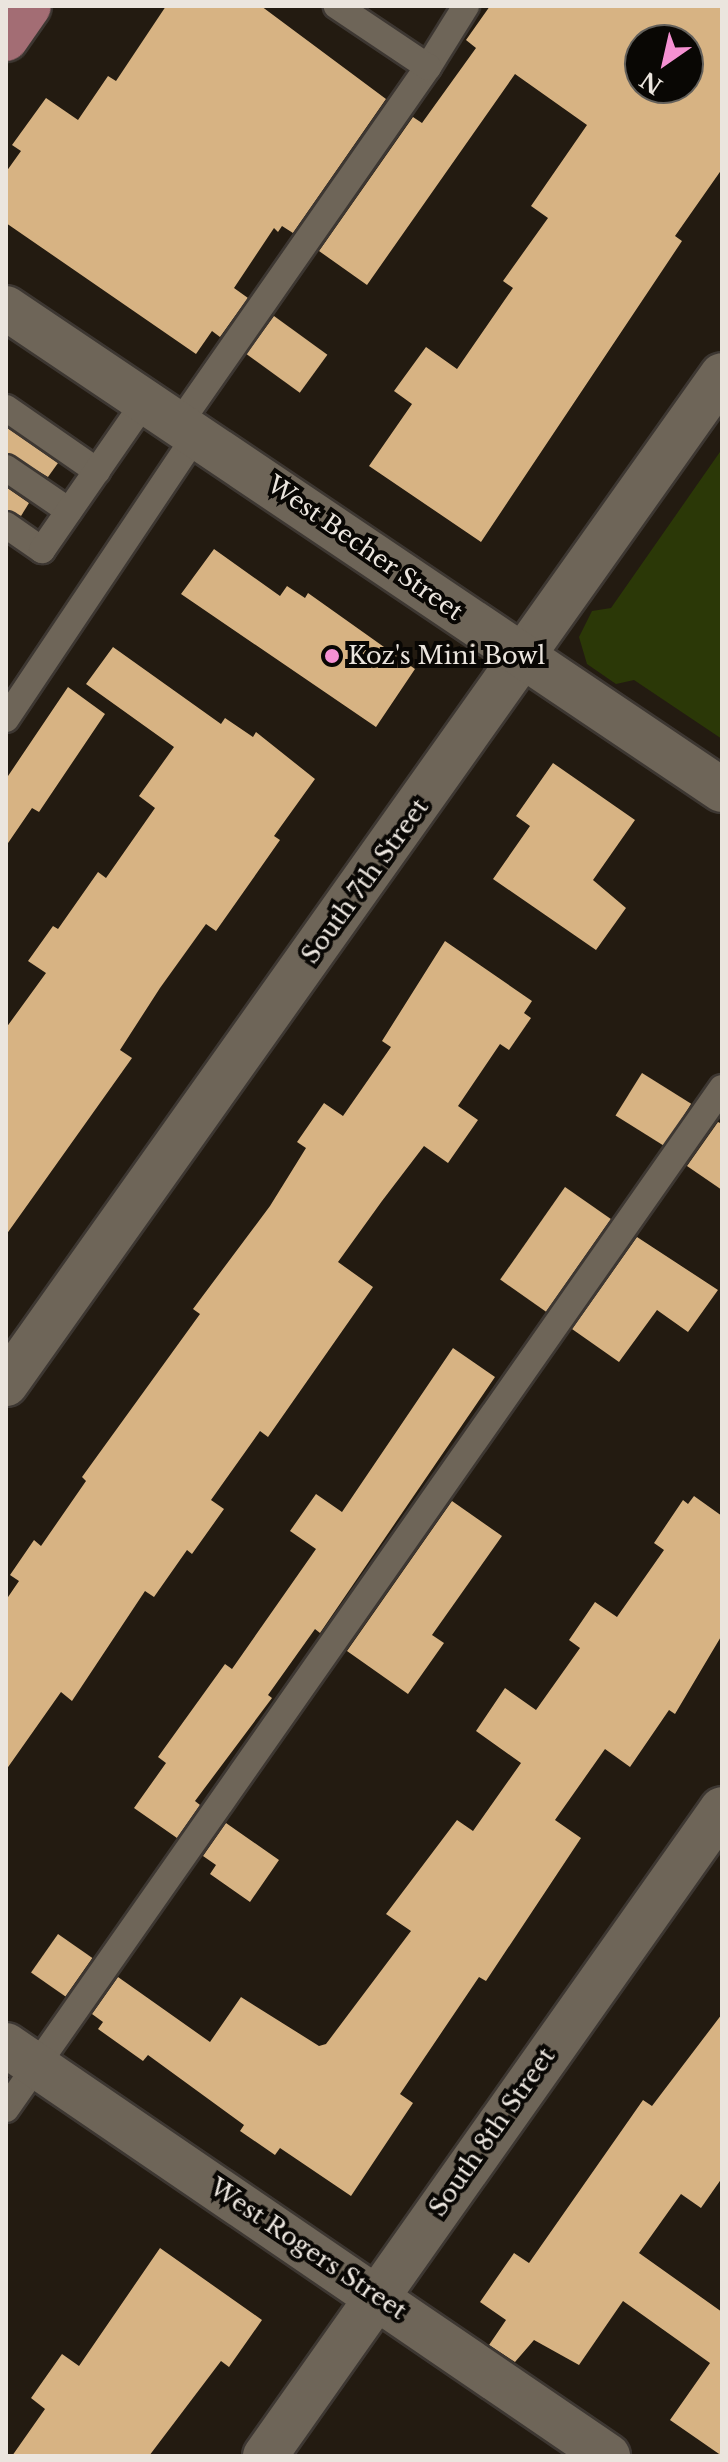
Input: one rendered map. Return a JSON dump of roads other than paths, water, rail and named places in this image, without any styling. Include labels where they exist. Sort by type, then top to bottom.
[{"type":"main road","points":[[6,39],[29,6]]},
{"type":"street","name":"West Becher Street","points":[[6,309],[175,418],[722,790]]},
{"type":"street","name":"South 7th Street","points":[[6,1384],[722,375]]},
{"type":"street","name":"South 8th Street","points":[[265,2456],[722,1809]]},
{"type":"street","name":"West Rogers Street","points":[[21,2055],[377,2295],[608,2456]]},
{"type":"lane","points":[[337,6],[428,67]]},
{"type":"lane","points":[[6,719],[175,418],[428,67],[466,6]]},
{"type":"lane","points":[[6,408],[97,471]]},
{"type":"lane","points":[[6,525],[42,550],[97,471],[175,418]]},
{"type":"lane","points":[[6,468],[69,511]]},
{"type":"lane","points":[[6,2109],[21,2055],[722,1088]]},
{"type":"place","name":"Koz's Mini Bowl","points":[[332,656]]}]
